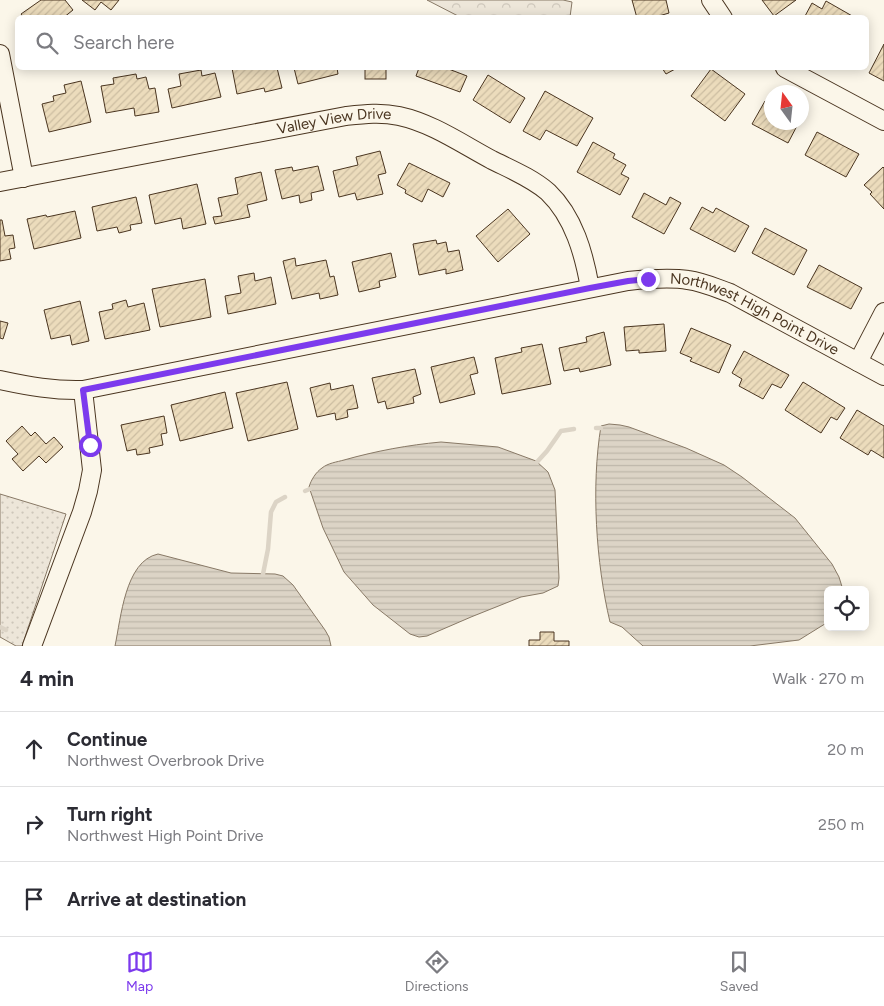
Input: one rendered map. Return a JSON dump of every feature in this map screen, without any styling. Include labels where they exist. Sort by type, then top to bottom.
[{"type":"street","points":[[711,0],[721,15]]},
{"type":"street","points":[[0,54],[24,178]]},
{"type":"street","points":[[788,70],[884,121]]},
{"type":"street","name":"Valley View Drive","points":[[0,182],[346,116],[373,113],[399,116],[427,125],[528,179],[548,193],[563,211],[577,237],[586,262],[590,288]]},
{"type":"street","name":"Northwest High Point Drive","points":[[0,380],[61,391],[83,390],[590,288],[648,279],[687,279],[708,284],[730,293],[884,376]]},
{"type":"street","points":[[858,362],[884,312]]},
{"type":"street","points":[[32,646],[88,491],[91,462],[83,390]]},
{"type":"green space","points":[[427,0],[563,0],[572,2],[570,15],[456,15]]},
{"type":"green space","points":[[0,494],[66,514],[22,646],[16,646],[0,637]]},
{"type":"shaded area","points":[[609,424],[629,427],[686,448],[724,465],[795,518],[832,564],[842,586],[824,586],[824,624],[799,640],[750,646],[643,646],[622,627],[610,622],[601,575],[596,524],[596,474],[601,426]]},
{"type":"shaded area","points":[[441,442],[498,447],[536,461],[548,472],[555,490],[559,578],[558,586],[543,593],[521,597],[427,636],[419,637],[410,634],[373,605],[344,572],[323,528],[309,487],[312,479],[324,466],[392,449]]},
{"type":"shaded area","points":[[158,554],[231,573],[275,574],[283,576],[293,585],[325,630],[331,646],[115,646],[126,592],[131,579],[138,567],[147,559]]},
{"type":"building","points":[[41,0],[65,0],[73,10],[67,15],[21,14]]},
{"type":"building","points":[[82,0],[119,0],[111,10],[101,2],[95,10]]},
{"type":"building","points":[[632,0],[666,0],[669,13],[662,15],[636,15]]},
{"type":"building","points":[[762,0],[796,0],[775,15],[773,15]]},
{"type":"building","points":[[826,1],[850,15],[806,15],[812,3],[822,9]]},
{"type":"building","points":[[884,44],[884,81],[869,73]]},
{"type":"building","points":[[201,70],[202,76],[215,73],[221,97],[172,108],[168,89],[181,86],[179,74]]},
{"type":"building","points":[[232,70],[278,70],[282,88],[265,92],[264,88],[237,94]]},
{"type":"building","points":[[294,70],[337,70],[338,74],[298,84]]},
{"type":"building","points":[[365,70],[386,70],[386,79],[365,79]]},
{"type":"building","points":[[418,70],[451,70],[467,76],[460,92],[416,76]]},
{"type":"building","points":[[663,70],[673,70],[666,74]]},
{"type":"building","points":[[710,70],[745,94],[725,121],[691,96]]},
{"type":"building","points":[[136,74],[137,79],[146,77],[149,89],[155,88],[159,112],[135,116],[134,108],[106,113],[101,86],[114,84],[113,78]]},
{"type":"building","points":[[488,75],[525,98],[510,123],[473,100]]},
{"type":"building","points":[[81,81],[91,122],[49,132],[42,104],[54,101],[53,96],[66,93],[64,85]]},
{"type":"building","points":[[545,91],[593,118],[577,146],[546,130],[540,140],[523,131]]},
{"type":"building","points":[[764,103],[764,130],[795,130],[788,143],[752,124]]},
{"type":"building","points":[[817,132],[859,154],[846,177],[805,155]]},
{"type":"building","points":[[593,142],[615,154],[613,158],[626,165],[621,174],[629,178],[620,195],[577,172]]},
{"type":"building","points":[[380,151],[386,173],[378,175],[383,194],[357,200],[355,193],[339,197],[333,171],[358,165],[356,157]]},
{"type":"building","points":[[409,163],[450,183],[443,197],[428,189],[422,202],[405,193],[406,190],[397,185]]},
{"type":"building","points":[[318,166],[324,190],[311,193],[312,200],[300,203],[299,195],[282,199],[275,170],[292,167],[293,171]]},
{"type":"building","points":[[883,167],[884,209],[870,194],[872,192],[864,185]]},
{"type":"building","points":[[261,172],[267,200],[247,205],[250,217],[215,224],[213,217],[222,216],[218,198],[238,194],[235,178]]},
{"type":"building","points":[[197,184],[206,224],[183,229],[181,218],[155,224],[149,195]]},
{"type":"building","points":[[644,193],[666,205],[670,197],[681,203],[664,234],[632,217]]},
{"type":"building","points":[[136,197],[142,223],[130,225],[131,230],[119,233],[117,227],[97,231],[92,207]]},
{"type":"building","points":[[702,207],[713,213],[716,208],[749,226],[735,252],[690,229]]},
{"type":"building","points":[[508,209],[530,234],[498,262],[476,236]]},
{"type":"building","points":[[75,211],[81,238],[34,249],[27,219]]},
{"type":"building","points":[[0,220],[2,220],[5,236],[13,235],[15,248],[9,249],[11,259],[0,261]]},
{"type":"building","points":[[765,228],[807,250],[794,275],[752,253]]},
{"type":"building","points":[[436,240],[437,244],[446,242],[448,252],[459,250],[463,270],[446,274],[446,269],[419,275],[413,244]]},
{"type":"building","points":[[391,253],[396,277],[379,281],[380,287],[359,292],[352,262]]},
{"type":"building","points":[[295,258],[296,266],[326,260],[330,277],[334,276],[338,295],[320,299],[319,293],[292,299],[283,261]]},
{"type":"building","points":[[819,265],[862,288],[851,309],[807,287]]},
{"type":"building","points":[[254,273],[255,281],[271,277],[276,304],[228,314],[225,296],[241,293],[238,276]]},
{"type":"building","points":[[205,279],[211,317],[160,327],[152,289]]},
{"type":"building","points":[[126,300],[128,307],[144,303],[150,330],[105,339],[99,312],[113,309],[112,304]]},
{"type":"building","points":[[80,301],[89,341],[72,345],[70,335],[51,339],[44,310]]},
{"type":"building","points":[[0,321],[8,323],[3,339],[0,338]]},
{"type":"building","points":[[664,324],[666,351],[639,353],[639,350],[626,351],[624,327]]},
{"type":"building","points":[[691,328],[731,345],[719,373],[690,361],[692,358],[680,353]]},
{"type":"building","points":[[604,332],[611,365],[580,372],[579,368],[564,371],[559,348],[587,342],[586,337]]},
{"type":"building","points":[[542,344],[551,384],[502,394],[495,358],[522,352],[521,348]]},
{"type":"building","points":[[744,351],[789,375],[781,388],[772,384],[763,399],[739,386],[742,379],[732,373]]},
{"type":"building","points":[[474,357],[478,373],[470,375],[475,394],[440,403],[431,367]]},
{"type":"building","points":[[415,369],[421,394],[413,397],[414,403],[387,409],[385,401],[378,403],[372,378]]},
{"type":"building","points":[[287,382],[298,429],[248,441],[236,393]]},
{"type":"building","points":[[803,382],[845,408],[837,420],[831,417],[821,433],[785,410]]},
{"type":"building","points":[[330,383],[331,390],[353,385],[358,408],[347,410],[348,417],[336,420],[335,413],[317,417],[310,388]]},
{"type":"building","points":[[225,392],[233,428],[180,441],[171,405]]},
{"type":"building","points":[[857,410],[884,426],[884,458],[871,450],[868,455],[840,438]]},
{"type":"building","points":[[164,416],[167,433],[161,434],[163,445],[149,448],[150,453],[137,455],[136,449],[127,451],[121,425]]},
{"type":"building","points":[[22,426],[31,436],[35,432],[46,444],[54,437],[63,447],[46,463],[39,456],[23,471],[12,459],[18,454],[6,441]]},
{"type":"building","points":[[540,632],[554,632],[554,641],[569,641],[569,646],[529,646],[529,640],[540,640]]},
{"type":"waterway","points":[[596,428],[601,428]]},
{"type":"waterway","points":[[537,462],[561,431],[574,429]]},
{"type":"waterway","points":[[305,491],[310,489]]},
{"type":"waterway","points":[[263,574],[268,549],[271,512],[276,502],[285,497]]},
{"type":"waterway","points":[[0,627],[6,630]]},
{"type":"route","points":[[90,445],[83,390],[590,288],[648,279]]}]
